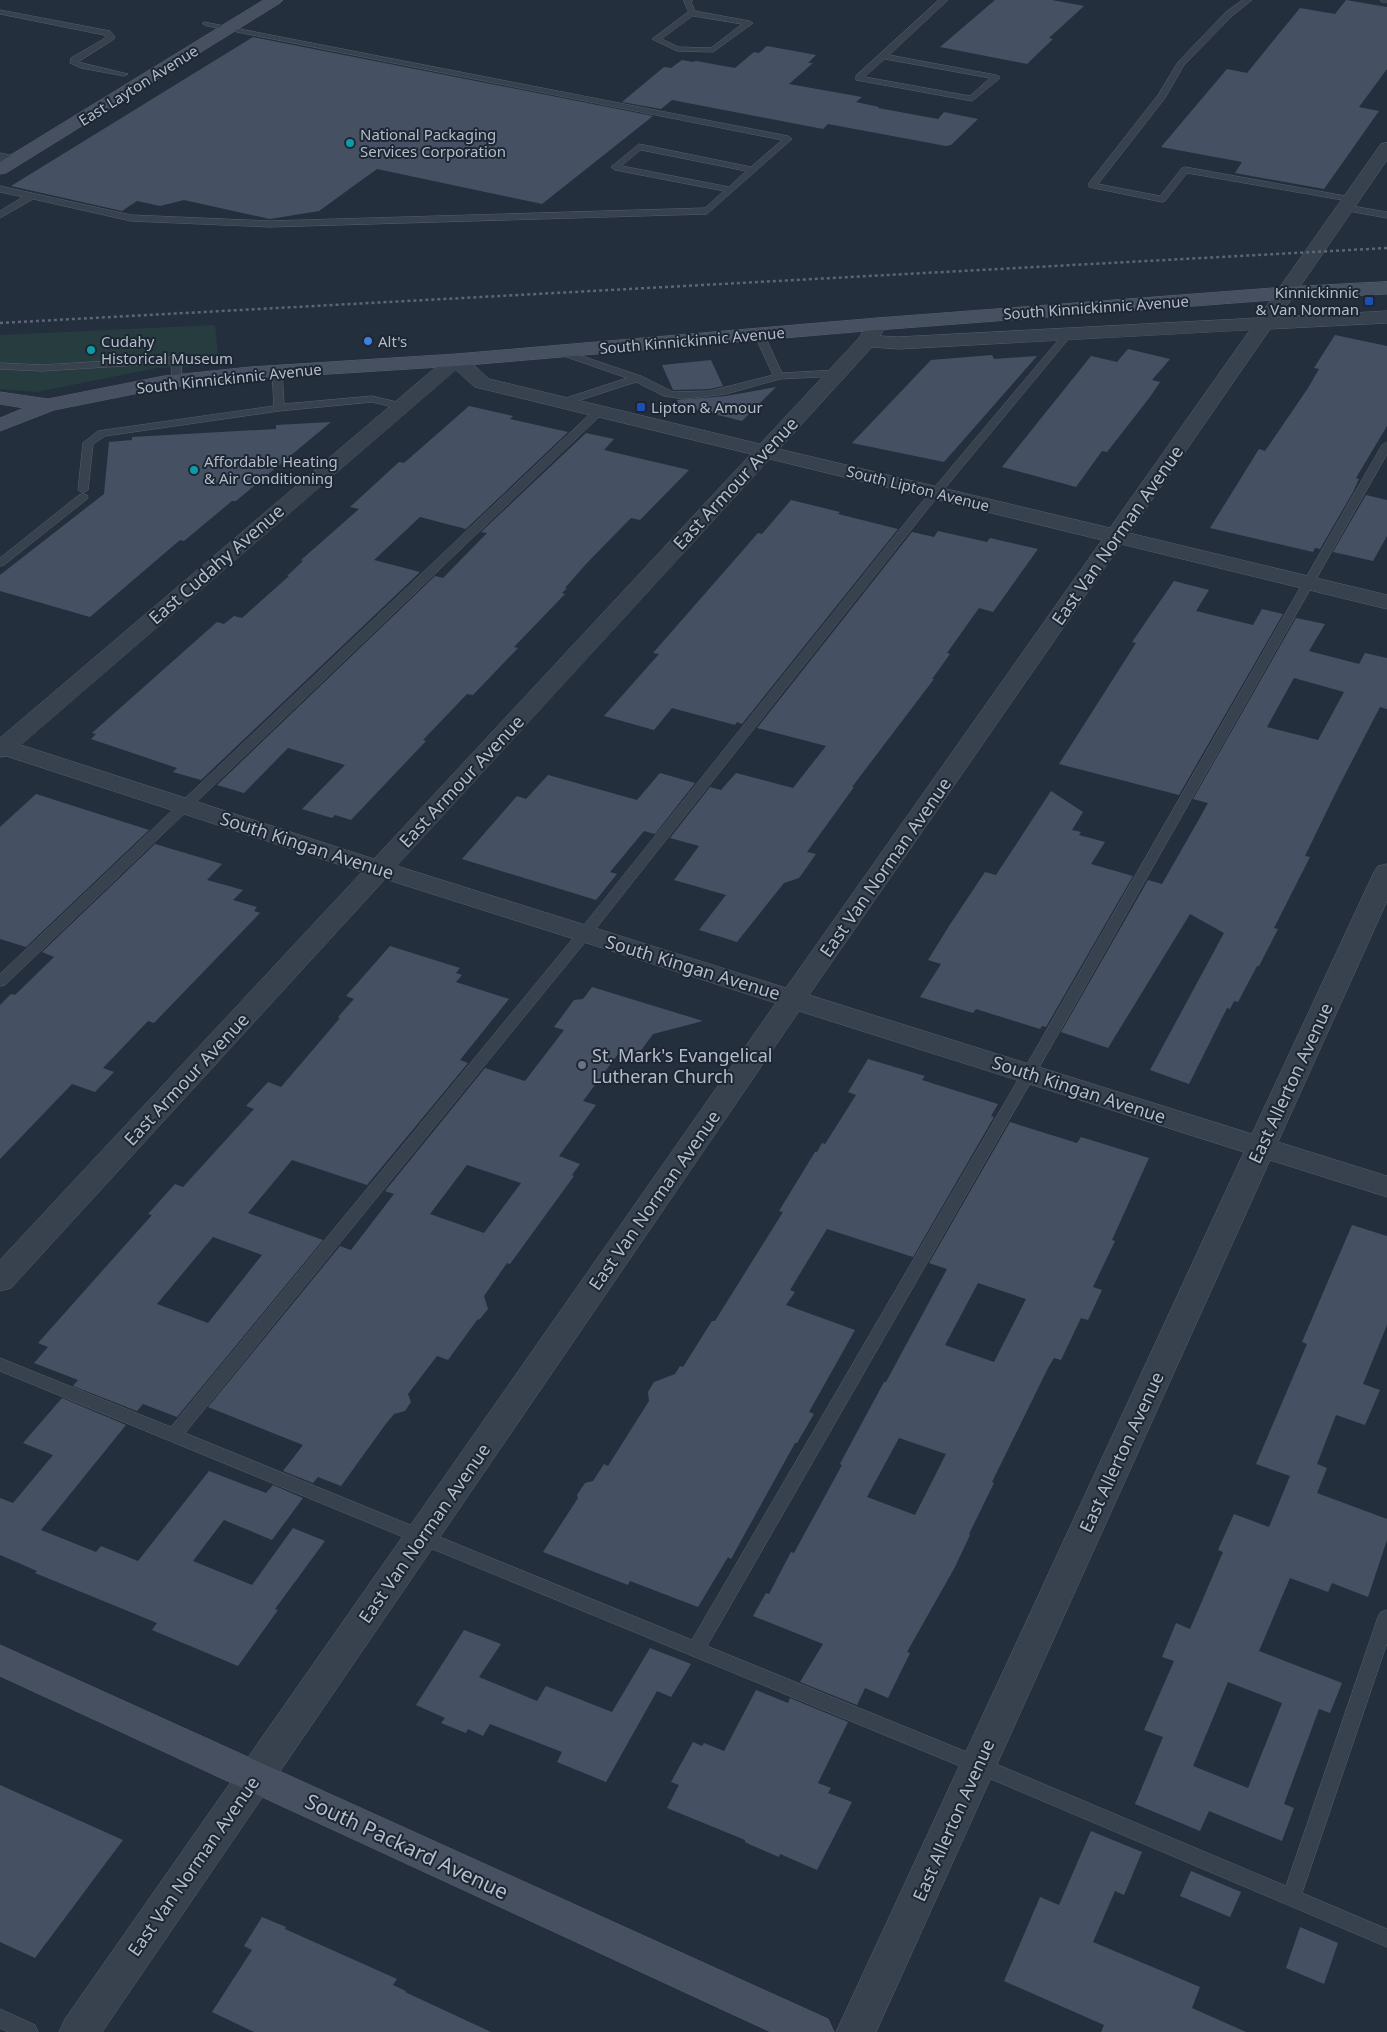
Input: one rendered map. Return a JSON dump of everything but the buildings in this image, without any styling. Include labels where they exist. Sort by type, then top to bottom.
[{"type":"street","name":"East Layton Avenue","points":[[179,41],[246,0]]},
{"type":"street","name":"East Layton Avenue","points":[[4,156],[230,28],[275,0]]},
{"type":"street","name":"East Layton Avenue","points":[[106,85],[140,64]]},
{"type":"street","name":"East Van Norman Avenue","points":[[79,2032],[794,998],[1387,148]]},
{"type":"street","name":"South Kinnickinnic Avenue","points":[[0,398],[48,404],[177,380],[277,371],[456,360],[877,324],[1286,293],[1387,288]]},
{"type":"street","name":"South Kinnickinnic Avenue","points":[[867,341],[898,343],[1387,317]]},
{"type":"street","name":"East Armour Avenue","points":[[0,1280],[837,374],[867,341],[877,324]]},
{"type":"street","name":"South Lipton Avenue","points":[[456,360],[482,383],[561,404],[765,451],[1387,602]]},
{"type":"street","name":"East Cudahy Avenue","points":[[1,748],[456,360]]},
{"type":"street","points":[[0,425],[48,404]]},
{"type":"street","name":"South Kingan Avenue","points":[[1,748],[1387,1187]]},
{"type":"street","name":"East Allerton Avenue","points":[[856,2032],[1387,872]]},
{"type":"street","name":"South Packard Avenue","points":[[0,1660],[814,2032]]},
{"type":"lane","points":[[689,0],[687,1],[692,13]]},
{"type":"lane","points":[[884,56],[996,77],[972,100],[859,78],[944,0]]},
{"type":"lane","points":[[1248,0],[1229,14],[1181,64],[1162,96],[1092,185],[1162,198],[1185,170],[1348,204],[1387,215]]},
{"type":"lane","points":[[0,12],[107,33],[111,36],[105,42],[74,60],[74,63],[124,74]]},
{"type":"lane","points":[[692,13],[711,16],[749,23],[713,50],[677,49],[656,39],[692,13]]},
{"type":"lane","points":[[0,189],[131,218],[270,224],[707,211],[788,139],[208,24]]},
{"type":"lane","points":[[730,190],[614,167],[639,147],[753,170]]},
{"type":"lane","points":[[0,215],[31,196]]},
{"type":"lane","points":[[759,334],[779,376]]},
{"type":"lane","points":[[173,1436],[585,932],[936,493],[1068,334]]},
{"type":"lane","points":[[558,351],[637,378],[671,395],[684,396],[747,387],[779,376],[837,374]]},
{"type":"lane","points":[[0,366],[42,368],[176,360],[177,380]]},
{"type":"lane","points":[[277,371],[279,408]]},
{"type":"lane","points":[[561,404],[637,378]]},
{"type":"lane","points":[[0,563],[83,494],[88,443],[102,433],[279,408],[372,399],[401,406]]},
{"type":"lane","points":[[0,982],[598,412]]},
{"type":"lane","points":[[696,1650],[1029,1074],[1387,445]]},
{"type":"lane","points":[[0,1364],[420,1538],[978,1765],[1387,1938]]},
{"type":"lane","points":[[1291,1898],[1387,1617]]},
{"type":"lane","points":[[0,2018],[28,2032]]},
{"type":"green space","points":[[215,325],[219,365],[157,368],[37,392],[0,389],[0,335]]},
{"type":"railway","points":[[0,323],[1387,248]]},
{"type":"place","name":"National Packaging Services Corporation","points":[[350,143]]},
{"type":"place","name":"Kinnickinnic & Van Norman","points":[[1369,301]]},
{"type":"place","name":"Alt's","points":[[368,341]]},
{"type":"place","name":"Cudahy Historical Museum","points":[[91,350]]},
{"type":"place","name":"Lipton & Amour","points":[[641,407]]},
{"type":"place","name":"Affordable Heating & Air Conditioning","points":[[194,470]]},
{"type":"place","name":"St. Mark's Evangelical Lutheran Church","points":[[582,1065]]}]
